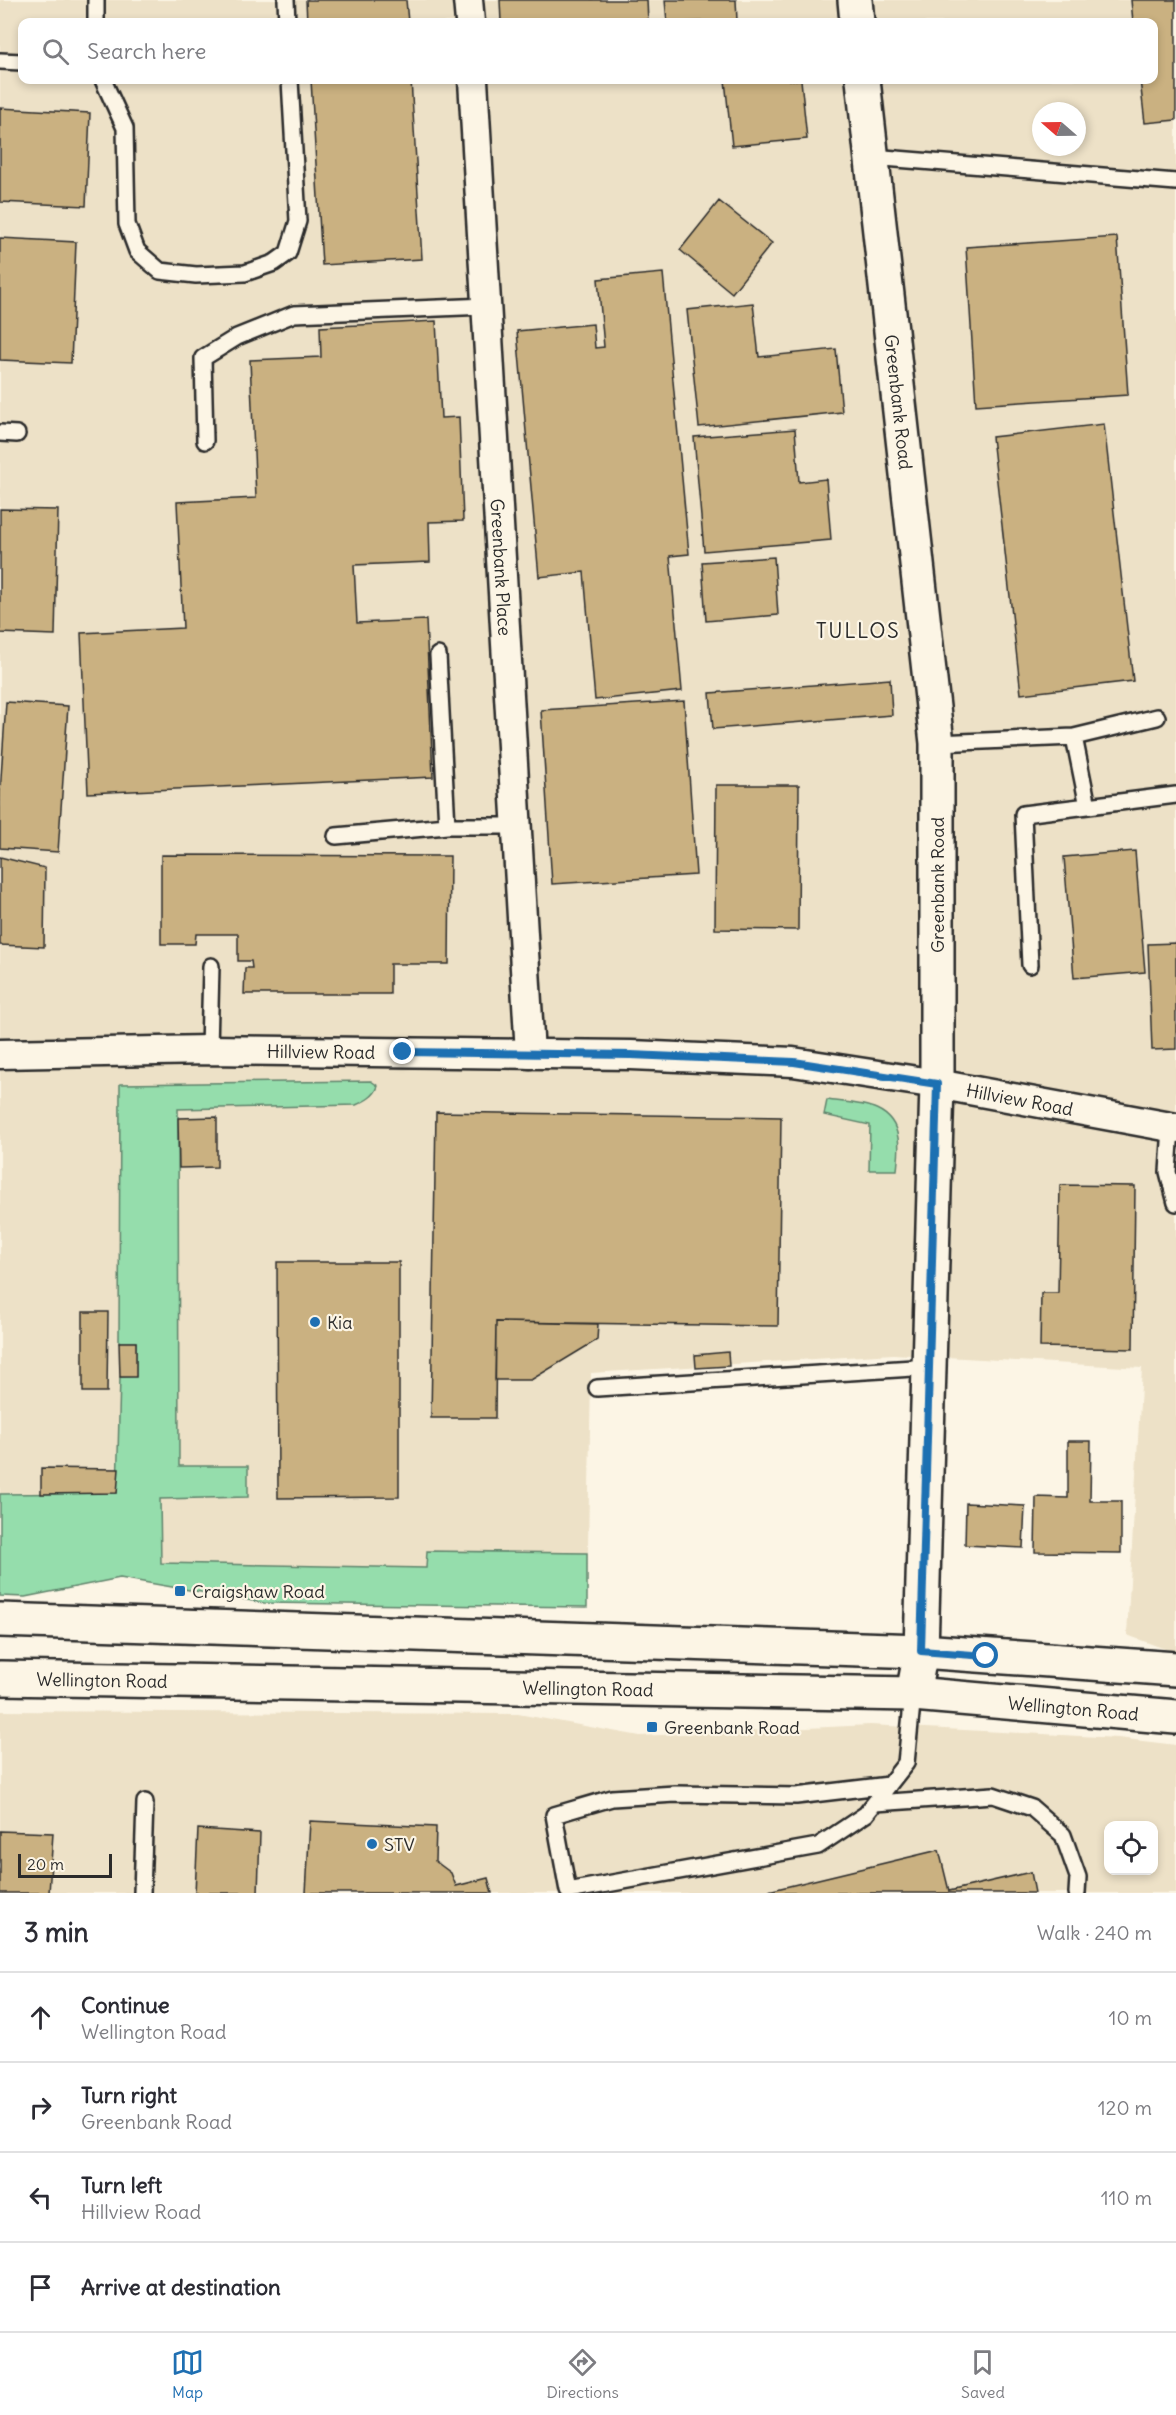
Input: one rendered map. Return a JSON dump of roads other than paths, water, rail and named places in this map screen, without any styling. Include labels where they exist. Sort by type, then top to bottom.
[{"type":"main road","points":[[855,0],[857,18]]},
{"type":"main road","name":"Greenbank Road","points":[[863,84],[937,743],[937,1084],[921,1651],[913,1694]]},
{"type":"main road","points":[[0,1620],[921,1651],[1176,1669]]},
{"type":"main road","name":"Wellington Road","points":[[0,1678],[913,1694],[1176,1717]]},
{"type":"street","points":[[468,0],[470,18]]},
{"type":"street","name":"Greenbank Place","points":[[473,84],[530,1054]]},
{"type":"street","name":"Hillview Road","points":[[0,1054],[209,1050],[631,1055],[794,1062],[937,1084],[1173,1128]]},
{"type":"lane","points":[[96,0],[96,18]]},
{"type":"lane","points":[[286,0],[287,18]]},
{"type":"lane","points":[[0,61],[18,62]]},
{"type":"lane","points":[[105,84],[124,128],[128,224],[138,251],[160,271],[196,275],[245,273],[274,263],[288,253],[298,221],[290,84]]},
{"type":"lane","points":[[872,157],[1176,182]]},
{"type":"lane","points":[[205,441],[203,358],[237,337],[294,314],[487,306]]},
{"type":"lane","points":[[0,433],[17,434]]},
{"type":"lane","points":[[438,655],[447,825]]},
{"type":"lane","points":[[937,743],[1074,737],[1157,717]]},
{"type":"lane","points":[[1074,737],[1088,806]]},
{"type":"lane","points":[[1030,965],[1023,814],[1176,795]]},
{"type":"lane","points":[[336,836],[447,825],[516,825]]},
{"type":"lane","points":[[209,1050],[211,966]]},
{"type":"lane","points":[[1173,1128],[1168,1172],[1176,1203]]},
{"type":"lane","points":[[597,1388],[929,1367]]},
{"type":"lane","points":[[889,1785],[796,1796],[675,1794],[612,1798],[554,1815],[568,1892],[818,1846],[866,1814],[875,1803],[889,1785],[906,1763],[913,1694]]},
{"type":"lane","points":[[875,1803],[993,1795],[1032,1808],[1063,1835],[1078,1877],[1077,1893]]},
{"type":"lane","points":[[142,1893],[145,1802]]},
{"type":"place","name":"Kia","points":[[315,1322]]},
{"type":"place","name":"Craigshaw Road","points":[[180,1591]]},
{"type":"place","name":"Greenbank Road","points":[[652,1727]]},
{"type":"place","name":"STV","points":[[372,1844]]},
{"type":"district","name":"TULLOS","points":[[858,630]]}]
